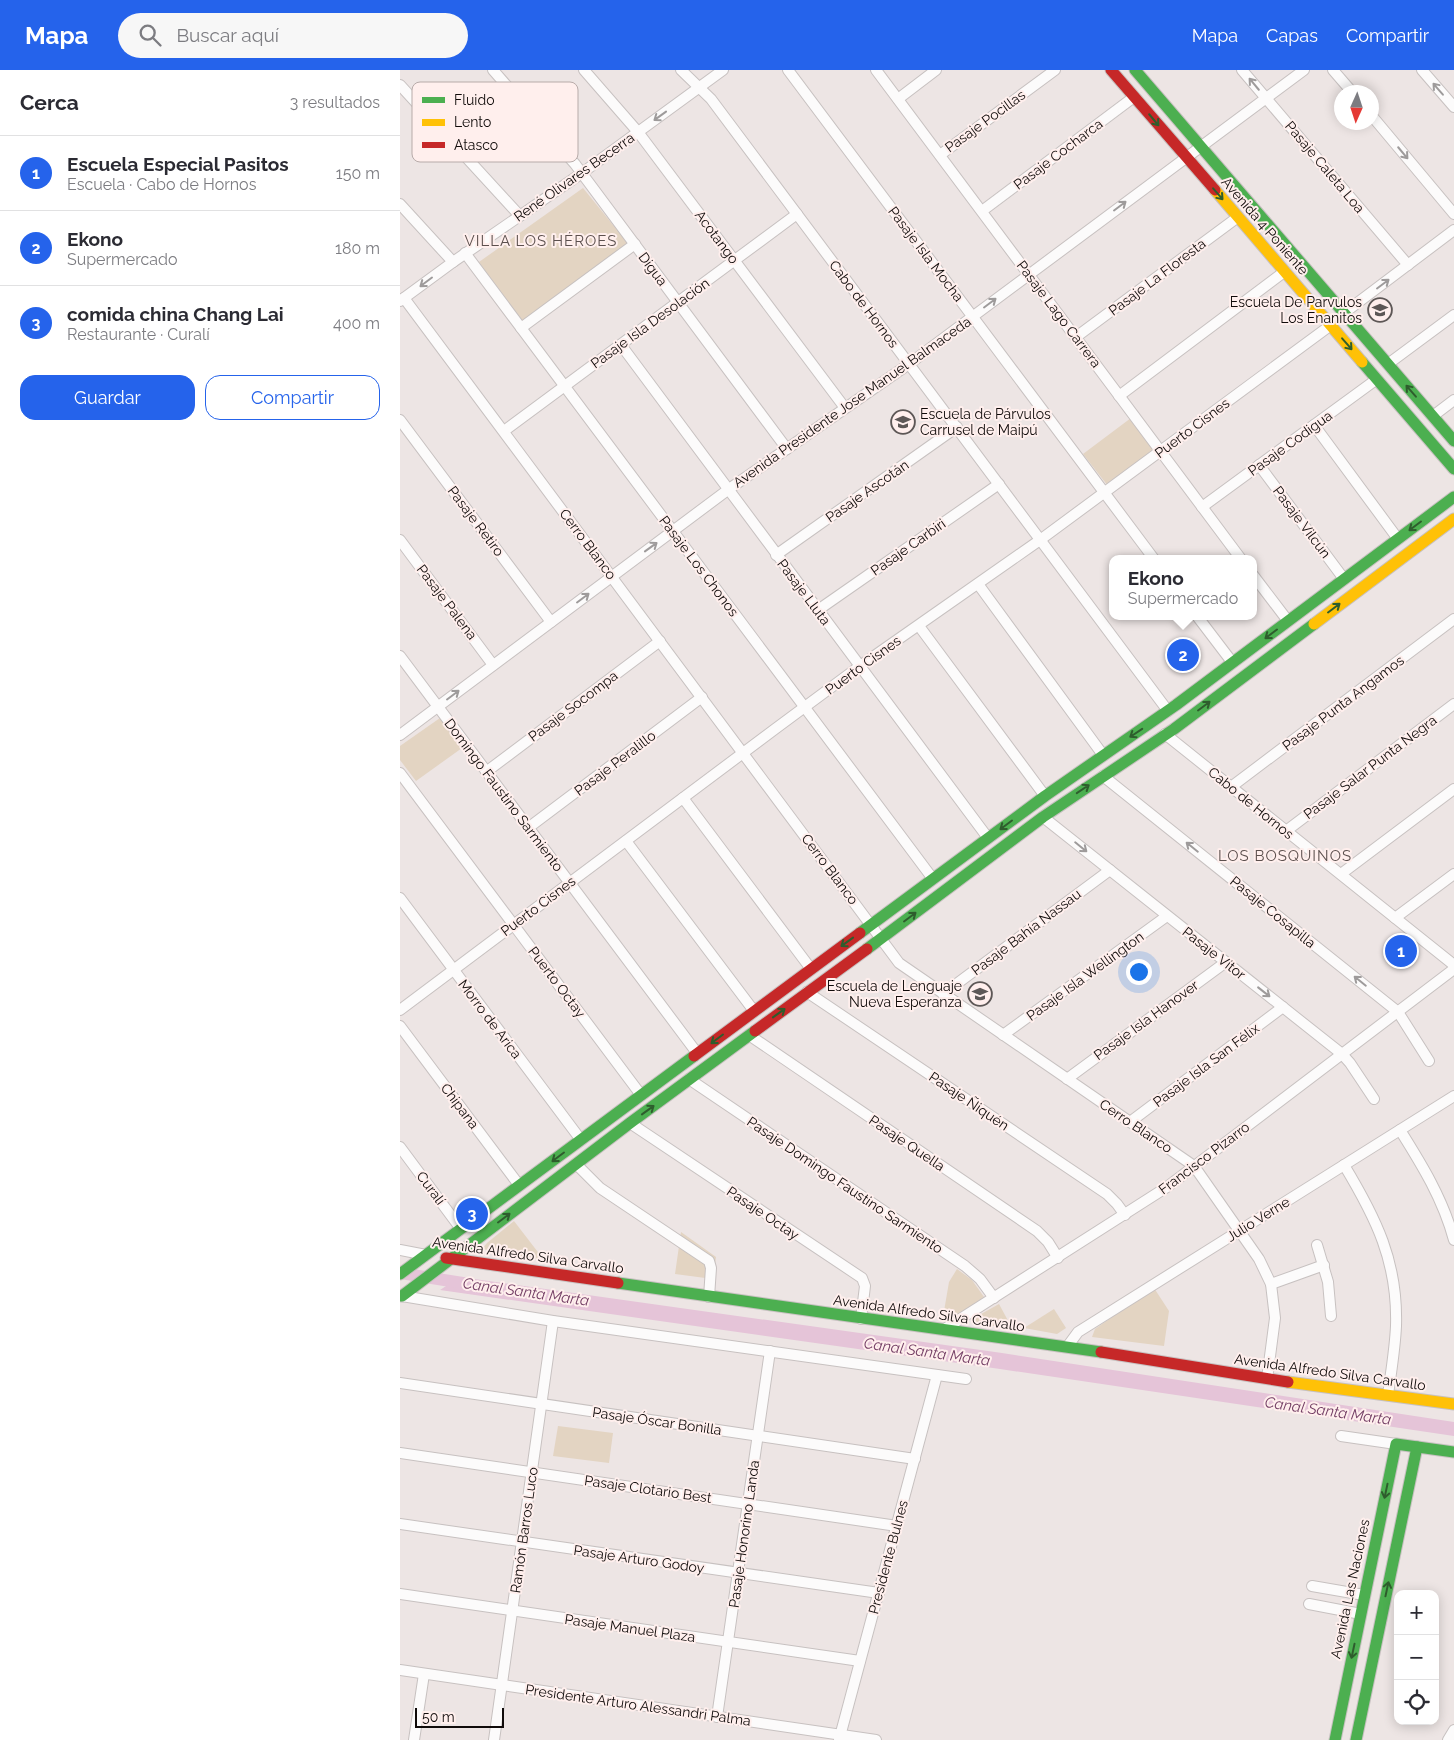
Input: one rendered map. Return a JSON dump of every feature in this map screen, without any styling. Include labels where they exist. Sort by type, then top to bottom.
[{"type":"street","name":"Digua","points":[[493,70],[503,82]]},
{"type":"street","name":"Acotango","points":[[584,70],[638,132],[845,408]]},
{"type":"street","name":"Cabo de Hornos","points":[[681,70],[711,100],[1168,711]]},
{"type":"street","name":"René Olivares Becerra","points":[[402,300],[465,253],[582,173],[722,70]]},
{"type":"street","name":"Pasaje Isla Mocha","points":[[788,70],[1151,555]]},
{"type":"street","name":"Pasaje Lago Carrera","points":[[876,70],[1238,555]]},
{"type":"street","points":[[898,99],[936,70]]},
{"type":"street","name":"Pasaje Pocillas","points":[[940,155],[1055,70]]},
{"type":"street","name":"Avenida 4 Poniente","points":[[1111,70],[1454,469]]},
{"type":"street","name":"Avenida 4 Poniente","points":[[1135,70],[1454,441]]},
{"type":"street","name":"Pasaje Caleta Loa","points":[[1242,70],[1408,265]]},
{"type":"street","name":"Avenida Presidente Jose Manuel Balmaceda","points":[[400,735],[729,489],[909,364],[1304,70]]},
{"type":"street","points":[[1333,70],[1346,85]]},
{"type":"street","points":[[1422,70],[1454,107]]},
{"type":"street","points":[[400,85],[412,98]]},
{"type":"street","name":"Pasaje Cocharca","points":[[982,211],[1134,97]]},
{"type":"street","points":[[1379,124],[1454,214]]},
{"type":"street","points":[[471,162],[520,216]]},
{"type":"street","name":"Digua","points":[[572,162],[787,449]]},
{"type":"street","points":[[400,204],[453,262]]},
{"type":"street","name":"Pasaje Isla Desolación","points":[[504,431],[797,214]]},
{"type":"street","name":"Pasaje La Floresta","points":[[1076,337],[1238,217]]},
{"type":"street","points":[[1344,313],[1454,230]]},
{"type":"street","points":[[521,328],[634,244]]},
{"type":"street","name":"Pasaje Los Chonos","points":[[465,253],[933,878]]},
{"type":"street","points":[[1119,396],[1284,272]]},
{"type":"street","name":"Cerro Blanco","points":[[402,300],[504,431],[871,924],[880,939],[902,966],[1194,1166],[1260,1259],[1271,1284],[1275,1318],[1268,1379]]},
{"type":"street","points":[[1388,364],[1454,315]]},
{"type":"street","name":"Puerto Cisnes","points":[[400,1010],[860,666],[1040,540],[1331,326]]},
{"type":"street","name":"Pasaje Lluta","points":[[621,345],[988,838]]},
{"type":"street","name":"Pasaje Codigua","points":[[1202,507],[1377,379]]},
{"type":"street","points":[[1432,416],[1454,400]]},
{"type":"street","name":"Pasaje Retiro","points":[[400,420],[551,622]]},
{"type":"street","points":[[1314,426],[1398,538]]},
{"type":"street","name":"Pasaje Ascotán","points":[[776,555],[957,427]]},
{"type":"street","name":"Pasaje Vilcún","points":[[1259,465],[1344,579]]},
{"type":"street","name":"Pasaje Carbiri","points":[[818,610],[999,484]]},
{"type":"street","points":[[400,1274],[933,878],[1045,796],[1168,711],[1454,497]]},
{"type":"street","points":[[401,1296],[630,1123],[1043,817],[1165,734],[1454,519]]},
{"type":"street","name":"Pasaje Palena","points":[[400,540],[493,665]]},
{"type":"street","points":[[1257,580],[1288,621]]},
{"type":"street","points":[[978,584],[1104,755]]},
{"type":"street","name":"Pasaje Punta Angamos","points":[[1231,787],[1454,619]]},
{"type":"street","points":[[1200,620],[1232,662]]},
{"type":"street","points":[[919,626],[1045,796]]},
{"type":"street","name":"Pasaje Socompa","points":[[486,772],[660,641]]},
{"type":"street","name":"Domingo Faustino Sarmiento","points":[[400,656],[697,1053]]},
{"type":"street","name":"Pasaje Peralillo","points":[[528,828],[702,697]]},
{"type":"street","name":"Pasaje Salar Punta Negra","points":[[1286,831],[1454,704]]},
{"type":"street","name":"Cabo de Hornos","points":[[1165,734],[1454,964]]},
{"type":"street","name":"Puerto Octay","points":[[400,773],[641,1095]]},
{"type":"street","name":"Pasaje Cosapilla","points":[[1103,776],[1398,1012],[1429,1061]]},
{"type":"street","points":[[1341,874],[1454,789]]},
{"type":"street","points":[[682,798],[811,969]]},
{"type":"street","name":"Pasaje Vítor","points":[[1043,817],[1342,1054],[1374,1099]]},
{"type":"street","points":[[626,841],[754,1011]]},
{"type":"street","name":"Pasaje Bahía Nassau","points":[[943,994],[1110,870]]},
{"type":"street","points":[[1395,918],[1454,874]]},
{"type":"street","name":"Morro de Arica","points":[[400,898],[581,1140]]},
{"type":"street","name":"Pasaje Isla Wellington","points":[[1004,1035],[1168,916]]},
{"type":"street","name":"Pasaje Isla Hanover","points":[[1067,1079],[1226,962]]},
{"type":"street","name":"Francisco Pizarro","points":[[942,1331],[1125,1216],[1167,1187],[1454,968]]},
{"type":"street","name":"Pasaje Ñiquén","points":[[807,992],[1107,1194],[1125,1216]]},
{"type":"street","name":"Pasaje Isla San Félix","points":[[1130,1122],[1283,1007]]},
{"type":"street","name":"Chipana","points":[[400,1026],[519,1185]]},
{"type":"street","name":"Pasaje Quella","points":[[749,1035],[1037,1231],[1048,1242],[1058,1258]]},
{"type":"street","name":"Pasaje Domingo Faustino Sarmiento","points":[[689,1080],[965,1266],[975,1274],[994,1298]]},
{"type":"street","name":"Julio Verne","points":[[1067,1347],[1078,1332],[1454,1096]]},
{"type":"street","name":"Pasaje Octay","points":[[630,1123],[862,1278],[865,1286],[861,1319]]},
{"type":"street","points":[[1400,1130],[1430,1177],[1446,1214],[1454,1240]]},
{"type":"street","name":"Curalí","points":[[400,1147],[461,1228]]},
{"type":"street","points":[[576,1164],[600,1188],[709,1261],[711,1268],[709,1297]]},
{"type":"street","points":[[1344,1165],[1372,1213],[1383,1239],[1391,1268],[1396,1327],[1388,1395]]},
{"type":"street","points":[[1317,1245],[1324,1266],[1331,1316]]},
{"type":"street","name":"Avenida Alfredo Silva Carvallo","points":[[400,1250],[421,1258],[447,1262],[1067,1347],[1268,1379],[1454,1403]]},
{"type":"street","points":[[1271,1284],[1324,1266]]},
{"type":"street","points":[[401,1296],[553,1321],[966,1379]]},
{"type":"street","name":"Ramón Barros Luco","points":[[494,1740],[553,1321]]},
{"type":"street","name":"Pasaje Honorino Landa","points":[[717,1716],[770,1351]]},
{"type":"street","name":"Presidente Bulnes","points":[[840,1737],[937,1375]]},
{"type":"street","name":"Pasaje Óscar Bonilla","points":[[400,1383],[915,1459]]},
{"type":"street","points":[[1342,1436],[1454,1452]]},
{"type":"street","name":"Avenida Las Naciones","points":[[1335,1740],[1396,1444]]},
{"type":"street","points":[[1356,1740],[1417,1447]]},
{"type":"street","name":"Pasaje Clotario Best","points":[[400,1453],[897,1526]]},
{"type":"street","name":"Pasaje Arturo Godoy","points":[[400,1524],[879,1593]]},
{"type":"street","points":[[1312,1586],[1364,1595]]},
{"type":"street","name":"Pasaje Manuel Plaza","points":[[400,1594],[860,1661]]},
{"type":"street","points":[[1309,1604],[1361,1614]]},
{"type":"street","name":"Presidente Arturo Alessandri Palma","points":[[400,1670],[717,1716],[840,1737],[876,1740]]},
{"type":"street","points":[[414,1740],[424,1674]]},
{"type":"street","points":[[1448,1740],[1454,1730]]},
{"type":"shaded area","points":[[583,188],[626,241],[626,247],[525,321],[519,320],[479,262]]},
{"type":"shaded area","points":[[1131,418],[1155,451],[1108,486],[1083,454]]},
{"type":"shaded area","points":[[440,718],[462,748],[416,781],[400,760],[400,746]]},
{"type":"shaded area","points":[[514,1221],[544,1260],[482,1249]]},
{"type":"shaded area","points":[[681,1232],[716,1257],[713,1279],[675,1274]]},
{"type":"shaded area","points":[[957,1269],[972,1280],[984,1297],[953,1318],[943,1317],[949,1282]]},
{"type":"shaded area","points":[[1154,1288],[1169,1311],[1164,1346],[1092,1337],[1095,1329]]},
{"type":"shaded area","points":[[999,1304],[1012,1328],[975,1324],[974,1318]]},
{"type":"shaded area","points":[[1054,1309],[1066,1328],[1057,1334],[1024,1328]]},
{"type":"shaded area","points":[[558,1426],[613,1433],[609,1463],[553,1456]]},
{"type":"water","points":[[460,1277],[1002,1353],[1454,1422],[1454,1436],[1000,1369],[440,1290]]},
{"type":"waterway","name":"Canal Santa Marta","points":[[400,1273],[469,1284]]},
{"type":"traffic: fast","points":[[1135,70],[1454,441]]},
{"type":"traffic: fast","points":[[1362,362],[1454,469]]},
{"type":"traffic: fast","points":[[860,933],[1045,796],[1176,705],[1454,497]]},
{"type":"traffic: fast","points":[[867,949],[1043,817],[1174,729],[1314,624]]},
{"type":"traffic: fast","points":[[402,1296],[755,1031]]},
{"type":"traffic: fast","points":[[400,1274],[694,1056]]},
{"type":"traffic: fast","points":[[618,1283],[1101,1352]]},
{"type":"traffic: fast","points":[[1335,1740],[1396,1444],[1454,1452]]},
{"type":"traffic: fast","points":[[1356,1740],[1417,1447]]},
{"type":"traffic: slow","points":[[1215,190],[1362,362]]},
{"type":"traffic: slow","points":[[1314,624],[1454,519]]},
{"type":"traffic: slow","points":[[1288,1382],[1454,1404]]},
{"type":"traffic: jam","points":[[1111,70],[1215,190]]},
{"type":"traffic: jam","points":[[694,1056],[860,933]]},
{"type":"traffic: jam","points":[[755,1031],[867,949]]},
{"type":"traffic: jam","points":[[446,1258],[618,1283]]},
{"type":"traffic: jam","points":[[1101,1352],[1288,1382]]},
{"type":"place","name":"Escuela De Parvulos Los Enanitos","points":[[1380,310]]},
{"type":"place","name":"Escuela de Párvulos Carrusel de Maipú","points":[[903,422]]},
{"type":"place","name":"Ekono","points":[[1183,655]]},
{"type":"place","name":"Escuela Especial Pasitos","points":[[1401,951]]},
{"type":"place","name":"Escuela de Lenguaje Nueva Esperanza","points":[[980,994]]},
{"type":"place","name":"comida china Chang Lai","points":[[472,1214]]},
{"type":"district","name":"VILLA LOS HÉROES","points":[[541,241]]},
{"type":"district","name":"LOS BOSQUINOS","points":[[1285,856]]}]
